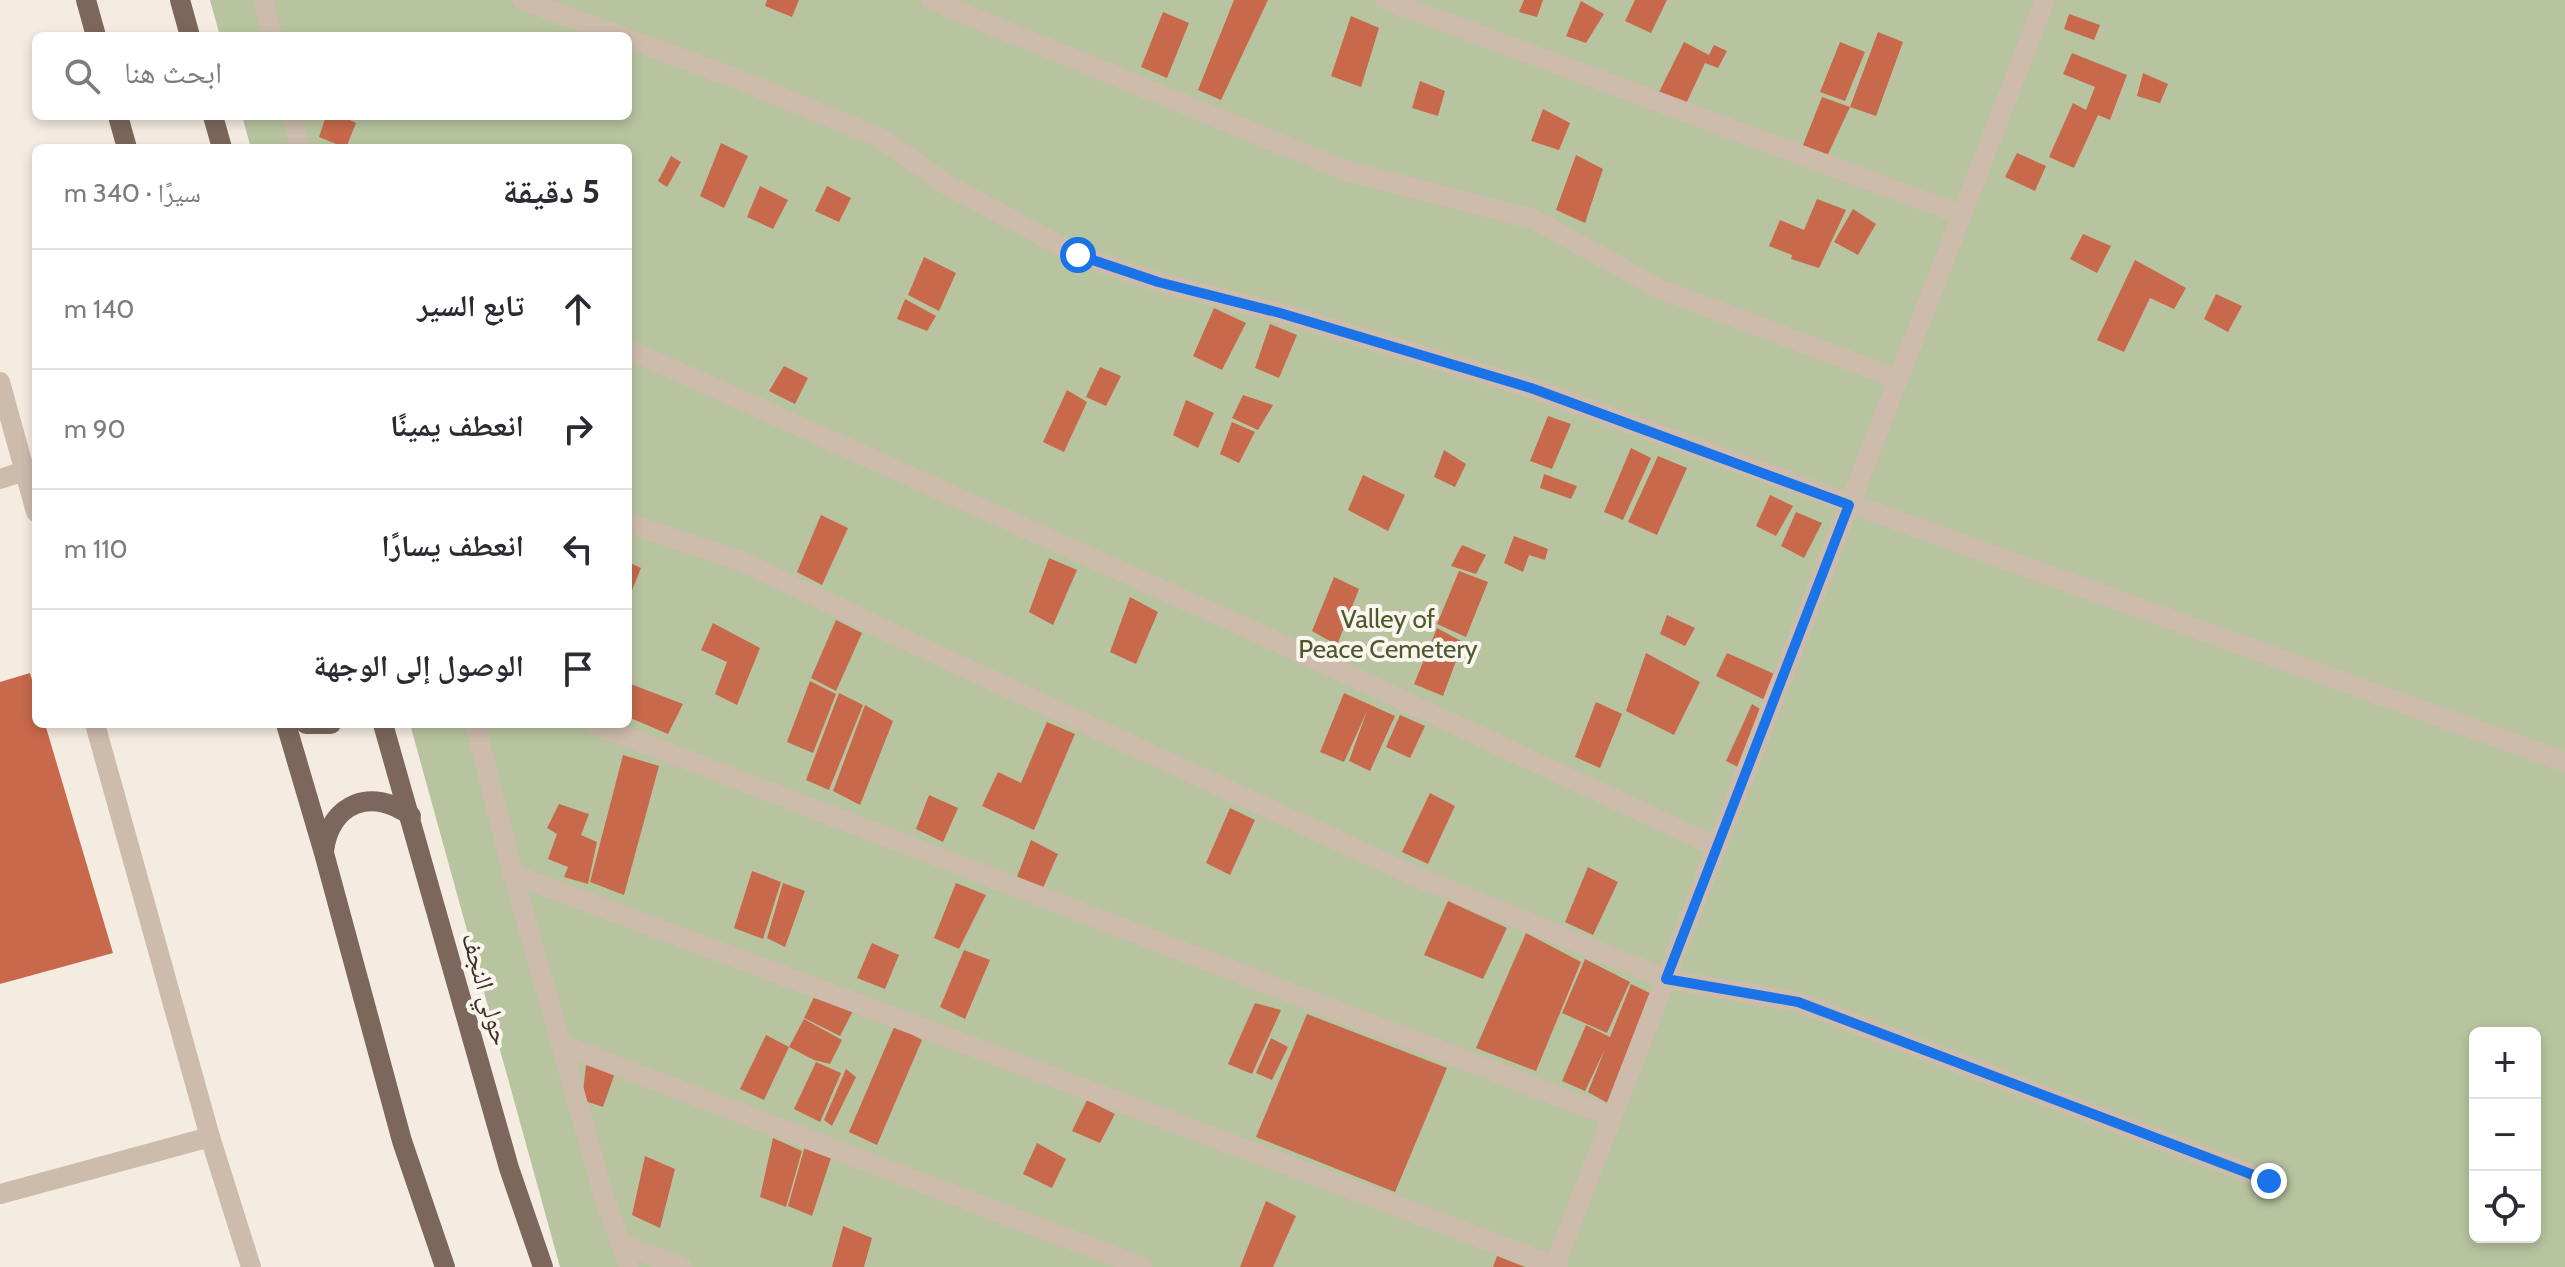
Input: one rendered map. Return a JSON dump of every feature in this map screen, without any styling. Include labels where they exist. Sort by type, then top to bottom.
[{"type":"main road","points":[[86,0],[95,32]]},
{"type":"main road","points":[[180,0],[189,32]]},
{"type":"main road","points":[[119,120],[126,144]]},
{"type":"main road","points":[[214,120],[221,144]]},
{"type":"main road","points":[[287,728],[402,1141],[445,1267]]},
{"type":"main road","name":"حولي النجف","points":[[384,728],[509,1168],[543,1267]]},
{"type":"main road","points":[[324,853],[326,836],[334,820],[347,808],[362,801],[397,805],[411,816]]},
{"type":"street","points":[[263,0],[271,32]]},
{"type":"street","points":[[522,0],[610,32]]},
{"type":"street","points":[[931,0],[1344,170],[1533,219],[1660,289],[1898,379]]},
{"type":"street","points":[[1385,0],[1962,215]]},
{"type":"street","points":[[513,874],[1555,1267],[2045,0]]},
{"type":"street","points":[[632,40],[732,77],[881,138],[947,185],[1078,255],[1158,282],[1280,313],[1531,388],[2565,762]]},
{"type":"street","points":[[293,120],[299,144]]},
{"type":"street","points":[[632,351],[1269,638],[1717,847]]},
{"type":"street","points":[[0,382],[32,497]]},
{"type":"street","points":[[0,479],[25,471]]},
{"type":"street","points":[[632,524],[741,561],[1410,874],[1666,979],[1798,1002],[2269,1181]]},
{"type":"street","points":[[96,728],[210,1137],[251,1267]]},
{"type":"street","points":[[476,728],[513,874],[604,1197],[629,1267]]},
{"type":"street","points":[[604,728],[1612,1117]]},
{"type":"street","points":[[562,1045],[1142,1267]]},
{"type":"street","points":[[0,1194],[210,1137]]},
{"type":"street","points":[[620,1243],[682,1267]]},
{"type":"green space","name":"Valley of Peace Cemetery","points":[[210,0],[2565,0],[2565,1267],[560,1267],[411,728],[632,728],[632,144],[250,144],[243,120],[632,120],[632,32],[219,32]]},
{"type":"building","points":[[767,0],[799,0],[792,17],[765,6]]},
{"type":"building","points":[[1234,0],[1268,0],[1221,100],[1198,90]]},
{"type":"building","points":[[1524,0],[1543,0],[1537,17],[1519,12]]},
{"type":"building","points":[[1635,0],[1667,0],[1651,33],[1625,21]]},
{"type":"building","points":[[1581,1],[1604,14],[1586,43],[1566,36]]},
{"type":"building","points":[[1163,12],[1189,23],[1167,78],[1141,67]]},
{"type":"building","points":[[2069,14],[2100,25],[2094,40],[2064,29]]},
{"type":"building","points":[[1351,16],[1379,28],[1361,87],[1331,76]]},
{"type":"building","points":[[1878,32],[1903,42],[1876,116],[1850,107]]},
{"type":"building","points":[[1684,42],[1709,55],[1714,45],[1727,51],[1718,68],[1705,63],[1685,106],[1659,92]]},
{"type":"building","points":[[1840,42],[1865,52],[1845,101],[1820,92]]},
{"type":"building","points":[[2072,53],[2127,75],[2110,120],[2098,115],[2074,168],[2049,157],[2073,103],[2086,110],[2095,87],[2063,74]]},
{"type":"building","points":[[2143,73],[2168,84],[2160,103],[2137,96]]},
{"type":"building","points":[[1420,81],[1445,91],[1438,116],[1412,108]]},
{"type":"building","points":[[1822,97],[1850,107],[1821,169],[1797,160]]},
{"type":"building","points":[[1543,109],[1570,123],[1559,150],[1531,141]]},
{"type":"building","points":[[325,120],[350,120],[356,123],[348,144],[336,144],[319,137]]},
{"type":"building","points":[[721,143],[748,156],[724,208],[700,196]]},
{"type":"building","points":[[2017,153],[2046,166],[2035,191],[2005,177]]},
{"type":"building","points":[[1576,155],[1603,169],[1585,223],[1556,210]]},
{"type":"building","points":[[671,156],[681,162],[667,187],[658,181]]},
{"type":"building","points":[[760,186],[788,200],[773,229],[747,217]]},
{"type":"building","points":[[827,186],[851,198],[839,222],[815,211]]},
{"type":"building","points":[[1817,199],[1846,210],[1819,268],[1791,259],[1792,255],[1769,246],[1780,220],[1804,230]]},
{"type":"building","points":[[1853,209],[1876,224],[1858,255],[1834,242]]},
{"type":"building","points":[[2083,234],[2111,246],[2097,273],[2070,259]]},
{"type":"building","points":[[924,257],[956,273],[939,311],[908,295]]},
{"type":"building","points":[[2135,260],[2186,288],[2174,309],[2150,298],[2124,352],[2097,340]]},
{"type":"building","points":[[2216,294],[2242,306],[2228,332],[2204,319]]},
{"type":"building","points":[[905,299],[936,316],[927,331],[897,319]]},
{"type":"building","points":[[1214,308],[1246,323],[1222,370],[1193,356]]},
{"type":"building","points":[[1270,324],[1297,335],[1279,378],[1255,368]]},
{"type":"building","points":[[784,366],[808,378],[795,404],[769,391]]},
{"type":"building","points":[[1100,367],[1121,376],[1106,406],[1086,397]]},
{"type":"building","points":[[1067,390],[1087,402],[1064,452],[1043,442]]},
{"type":"building","points":[[1243,395],[1273,405],[1258,430],[1232,418]]},
{"type":"building","points":[[1186,400],[1214,413],[1198,448],[1173,435]]},
{"type":"building","points":[[1548,416],[1571,424],[1552,469],[1530,461]]},
{"type":"building","points":[[1232,422],[1255,432],[1239,463],[1220,454]]},
{"type":"building","points":[[1631,448],[1651,458],[1623,520],[1604,512]]},
{"type":"building","points":[[1444,450],[1466,464],[1455,487],[1434,477]]},
{"type":"building","points":[[1658,456],[1687,468],[1657,535],[1628,522]]},
{"type":"building","points":[[1544,474],[1577,486],[1571,499],[1540,488]]},
{"type":"building","points":[[1363,475],[1405,495],[1388,531],[1348,510]]},
{"type":"building","points":[[1770,495],[1793,506],[1776,536],[1756,526]]},
{"type":"building","points":[[1796,512],[1822,523],[1804,558],[1781,546]]},
{"type":"building","points":[[821,515],[848,528],[822,585],[797,572]]},
{"type":"building","points":[[1514,536],[1548,549],[1545,560],[1529,555],[1523,572],[1504,563]]},
{"type":"building","points":[[1462,545],[1486,555],[1476,574],[1451,566]]},
{"type":"building","points":[[1049,558],[1077,570],[1053,625],[1029,612]]},
{"type":"building","points":[[632,564],[641,568],[632,590]]},
{"type":"building","points":[[1459,571],[1488,582],[1466,637],[1437,624]]},
{"type":"building","points":[[1334,577],[1359,589],[1337,645],[1312,631]]},
{"type":"building","points":[[1130,597],[1158,612],[1136,664],[1110,652]]},
{"type":"building","points":[[1667,615],[1695,628],[1685,646],[1660,634]]},
{"type":"building","points":[[836,620],[862,633],[836,691],[811,678]]},
{"type":"building","points":[[713,623],[760,648],[737,705],[715,694],[727,662],[701,650]]},
{"type":"building","points":[[1437,628],[1463,642],[1443,696],[1414,684]]},
{"type":"building","points":[[1646,653],[1700,682],[1674,735],[1626,711]]},
{"type":"building","points":[[1727,653],[1779,676],[1767,701],[1716,676]]},
{"type":"building","points":[[30,673],[32,728],[46,728],[113,953],[0,984],[0,682]]},
{"type":"building","points":[[810,681],[836,694],[813,753],[787,742]]},
{"type":"building","points":[[632,685],[683,704],[668,734],[632,719]]},
{"type":"building","points":[[839,693],[863,705],[829,790],[806,780]]},
{"type":"building","points":[[1344,693],[1395,716],[1370,771],[1349,761],[1367,711],[1344,762],[1320,752]]},
{"type":"building","points":[[1596,702],[1622,714],[1600,768],[1575,757]]},
{"type":"building","points":[[1752,704],[1765,712],[1740,768],[1726,761]]},
{"type":"building","points":[[865,705],[893,721],[860,805],[833,791]]},
{"type":"building","points":[[1400,715],[1425,726],[1410,758],[1386,747]]},
{"type":"building","points":[[1047,722],[1075,734],[1034,830],[982,806],[998,772],[1021,783]]},
{"type":"building","points":[[623,755],[659,766],[624,895],[590,882]]},
{"type":"building","points":[[1430,793],[1455,806],[1428,864],[1402,852]]},
{"type":"building","points":[[929,795],[958,808],[943,842],[916,829]]},
{"type":"building","points":[[559,804],[589,814],[581,835],[597,842],[588,884],[564,877],[568,867],[548,859],[557,834],[547,828]]},
{"type":"building","points":[[1230,808],[1255,820],[1230,875],[1206,863]]},
{"type":"building","points":[[1031,840],[1058,854],[1043,888],[1017,877]]},
{"type":"building","points":[[1588,867],[1618,882],[1593,935],[1565,922]]},
{"type":"building","points":[[752,871],[781,882],[763,939],[734,928]]},
{"type":"building","points":[[783,883],[805,891],[785,947],[767,938]]},
{"type":"building","points":[[956,883],[986,895],[959,949],[934,938]]},
{"type":"building","points":[[1448,901],[1507,928],[1483,979],[1424,955]]},
{"type":"building","points":[[1526,933],[1581,962],[1536,1071],[1476,1048]]},
{"type":"building","points":[[872,943],[899,955],[885,989],[857,978]]},
{"type":"building","points":[[964,950],[990,960],[965,1019],[940,1007]]},
{"type":"building","points":[[1585,959],[1630,982],[1607,1033],[1562,1013]]},
{"type":"building","points":[[1631,984],[1654,995],[1611,1105],[1588,1092],[1605,1049],[1585,1091],[1562,1081],[1586,1025],[1610,1037]]},
{"type":"building","points":[[817,991],[853,1011],[840,1036],[804,1018]]},
{"type":"building","points":[[1255,1003],[1281,1010],[1252,1074],[1228,1064]]},
{"type":"building","points":[[1307,1014],[1447,1068],[1395,1192],[1256,1137]]},
{"type":"building","points":[[804,1019],[842,1040],[830,1064],[814,1060],[789,1047]]},
{"type":"building","points":[[895,1025],[922,1040],[877,1145],[849,1132]]},
{"type":"building","points":[[766,1035],[789,1047],[764,1100],[740,1089]]},
{"type":"building","points":[[1271,1038],[1288,1047],[1272,1080],[1256,1073]]},
{"type":"building","points":[[816,1062],[841,1073],[820,1122],[794,1109]]},
{"type":"building","points":[[586,1065],[615,1073],[603,1107],[582,1100]]},
{"type":"building","points":[[846,1069],[856,1077],[832,1126],[824,1120]]},
{"type":"building","points":[[1087,1100],[1115,1114],[1100,1143],[1072,1131]]},
{"type":"building","points":[[773,1138],[802,1151],[786,1207],[760,1197]]},
{"type":"building","points":[[1037,1143],[1066,1159],[1052,1188],[1023,1174]]},
{"type":"building","points":[[805,1146],[832,1155],[812,1216],[788,1206]]},
{"type":"building","points":[[645,1156],[675,1169],[660,1228],[632,1215]]},
{"type":"building","points":[[1266,1201],[1296,1216],[1273,1267],[1240,1267]]},
{"type":"building","points":[[843,1226],[872,1238],[864,1267],[832,1267]]},
{"type":"building","points":[[1497,1256],[1525,1267],[1493,1267]]},
{"type":"route","points":[[1078,255],[1158,282],[1280,313],[1531,388],[1849,505],[1666,979],[1798,1002],[2269,1181]]}]
